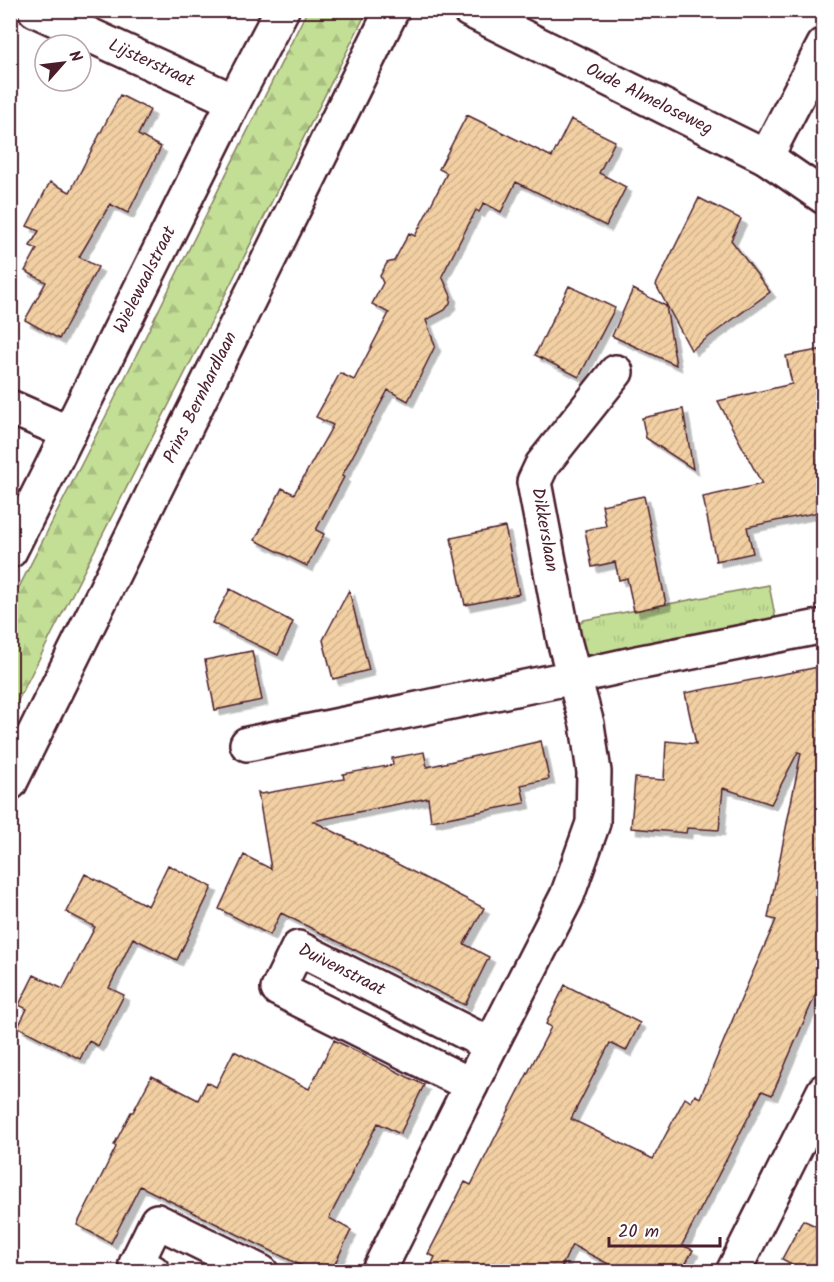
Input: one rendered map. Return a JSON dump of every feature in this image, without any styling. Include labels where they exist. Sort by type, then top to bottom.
[{"type":"street","name":"Lijsterstraat","points":[[35,10],[234,101]]},
{"type":"street","name":"Wielewaalstraat","points":[[10,551],[234,101],[282,10]]},
{"type":"street","name":"Prins Bernhardlaan","points":[[10,783],[392,10]]},
{"type":"street","name":"Oude Almeloseweg","points":[[469,10],[766,157],[824,197]]},
{"type":"street","points":[[766,157],[824,45]]},
{"type":"street","name":"Dikkerslaan","points":[[574,677],[564,640],[534,482],[542,465],[616,372]]},
{"type":"street","points":[[10,407],[69,434]]},
{"type":"street","points":[[247,744],[824,626]]},
{"type":"street","points":[[378,1272],[567,896],[593,823],[594,772],[587,724],[574,677]]},
{"type":"street","name":"Duivenstraat","points":[[471,1085],[278,989],[298,948],[491,1045]]},
{"type":"street","points":[[733,1272],[821,1103]]},
{"type":"street","points":[[153,1272],[136,1264],[157,1221],[261,1272]]},
{"type":"green space","points":[[307,11],[367,11],[11,714],[11,603]]},
{"type":"green space","points":[[769,585],[776,621],[619,652],[590,656],[578,652],[575,628],[584,620]]},
{"type":"building","points":[[120,95],[150,110],[138,135],[161,147],[128,213],[110,204],[79,257],[98,267],[59,339],[25,320],[46,282],[25,271],[37,249],[30,246],[39,231],[27,226],[50,182],[70,192]]},
{"type":"building","points":[[467,115],[552,157],[571,119],[615,141],[599,173],[626,187],[606,226],[516,182],[501,212],[484,203],[479,212],[476,210],[442,276],[451,296],[450,303],[445,310],[426,320],[435,346],[408,401],[388,390],[316,530],[324,534],[307,566],[255,540],[282,488],[294,494],[333,425],[316,417],[340,373],[354,380],[389,313],[372,304],[383,283],[380,276],[387,263],[394,261],[409,233],[415,236],[447,173],[439,169]]},
{"type":"building","points":[[699,198],[741,219],[731,240],[770,292],[691,350],[656,285]]},
{"type":"building","points":[[569,286],[615,308],[579,377],[535,355]]},
{"type":"building","points":[[633,289],[666,306],[676,365],[612,336]]},
{"type":"building","points":[[824,349],[824,511],[747,527],[753,553],[716,561],[703,497],[762,484],[718,401],[792,384],[786,356]]},
{"type":"building","points":[[683,409],[693,469],[646,438],[642,418]]},
{"type":"building","points":[[644,496],[666,604],[634,611],[627,578],[619,580],[615,562],[592,567],[585,530],[606,526],[602,505]]},
{"type":"building","points":[[505,527],[519,594],[465,605],[451,538]]},
{"type":"building","points":[[230,589],[293,622],[278,655],[212,623]]},
{"type":"building","points":[[349,590],[369,670],[333,679],[323,640]]},
{"type":"building","points":[[252,651],[262,700],[215,710],[205,660]]},
{"type":"building","points":[[824,666],[824,939],[816,972],[824,975],[772,1095],[762,1091],[682,1245],[693,1250],[681,1272],[624,1272],[572,1245],[559,1272],[428,1272],[435,1257],[428,1254],[465,1182],[471,1185],[551,1027],[546,1024],[565,985],[640,1023],[626,1051],[610,1043],[571,1119],[653,1159],[685,1098],[691,1102],[695,1095],[700,1098],[776,920],[768,918],[801,753],[798,752],[771,804],[723,788],[719,830],[687,828],[686,833],[631,828],[635,778],[664,780],[666,741],[696,744],[685,693]]},
{"type":"building","points":[[541,741],[549,779],[521,785],[525,803],[431,821],[428,798],[313,821],[484,908],[464,944],[489,957],[465,1005],[281,913],[270,935],[219,909],[244,855],[271,869],[258,792],[261,794],[344,779],[343,774],[393,765],[392,758],[424,752],[427,767]]},
{"type":"building","points":[[168,865],[212,887],[177,960],[133,938],[109,988],[124,995],[98,1046],[89,1041],[80,1059],[18,1027],[27,1009],[19,1005],[34,975],[63,989],[95,927],[66,912],[85,874],[148,906]]},
{"type":"building","points":[[334,1040],[424,1085],[400,1134],[378,1123],[329,1218],[351,1230],[331,1272],[314,1272],[140,1186],[111,1243],[77,1225],[116,1147],[114,1145],[152,1076],[198,1100],[207,1082],[216,1087],[234,1051],[309,1089]]},
{"type":"building","points":[[803,1220],[824,1230],[824,1250],[812,1272],[807,1272],[782,1259]]}]
